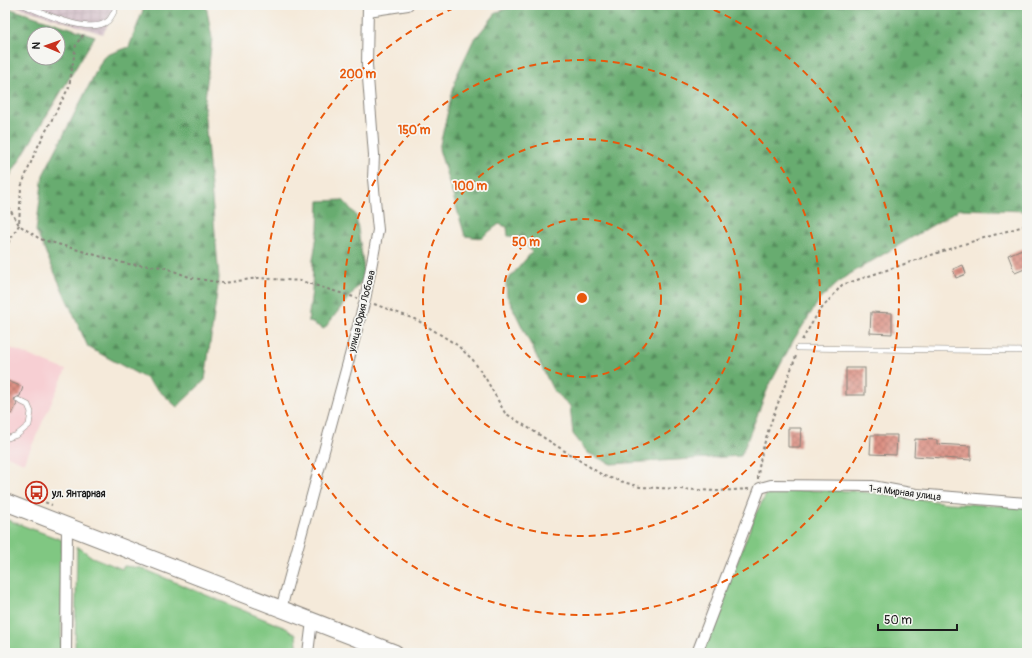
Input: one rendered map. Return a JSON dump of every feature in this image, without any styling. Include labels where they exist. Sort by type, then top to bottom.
[{"type":"main road","points":[[5,502],[395,653]]},
{"type":"street","points":[[368,8],[408,5]]},
{"type":"street","name":"улица Юрия Лобова","points":[[281,609],[364,300],[378,230],[373,179],[374,155],[367,65],[368,8]]},
{"type":"street","name":"1-я Мирная улица","points":[[760,488],[771,485],[872,486],[916,494],[1027,503]]},
{"type":"street","points":[[697,653],[760,488]]},
{"type":"street","points":[[66,653],[67,526]]},
{"type":"street","points":[[308,653],[312,621]]},
{"type":"lane","points":[[23,5],[68,21],[92,27],[108,21],[118,5]]},
{"type":"lane","points":[[798,348],[1027,351]]},
{"type":"lane","points":[[5,439],[17,435],[28,424],[31,412],[28,405],[18,400]]},
{"type":"path","points":[[5,248],[19,225],[21,187],[36,150],[69,87],[76,44],[92,27]]},
{"type":"path","points":[[5,202],[19,225],[40,239],[127,264],[164,267],[192,278],[224,283],[258,278],[301,281],[364,300],[417,320],[457,345],[473,360],[486,379],[505,413],[604,476],[640,487],[717,491],[760,488],[758,467],[770,427],[798,348],[818,313],[842,285],[964,244],[1027,225]]},
{"type":"shaded area","points":[[12,5],[118,5],[103,34]]},
{"type":"shaded area","points":[[5,346],[66,370],[24,463],[5,455]]},
{"type":"green space","points":[[145,5],[206,5],[212,38],[204,108],[219,278],[205,380],[177,407],[145,378],[88,347],[36,231],[43,175],[104,56],[129,47]]},
{"type":"green space","points":[[518,5],[750,5],[789,8],[797,5],[1027,5],[1027,211],[960,209],[845,277],[820,299],[793,341],[768,388],[741,456],[611,464],[588,453],[573,434],[570,406],[553,390],[507,296],[506,282],[532,252],[520,237],[508,236],[507,227],[499,224],[481,238],[465,236],[439,149],[456,77],[473,41],[497,12]]},
{"type":"green space","points":[[5,7],[64,26],[26,26],[26,66],[66,66],[66,27],[95,36],[5,184]]},
{"type":"green space","points":[[343,200],[356,215],[365,277],[324,329],[308,321],[312,290],[313,260],[318,229],[319,201]]},
{"type":"green space","points":[[782,490],[856,491],[948,503],[1027,507],[1027,653],[702,653],[756,513],[767,493]]},
{"type":"green space","points":[[5,519],[62,540],[61,653],[5,653]]},
{"type":"green space","points":[[77,546],[92,557],[122,569],[124,566],[141,568],[288,629],[296,635],[298,653],[75,653]]},
{"type":"building","points":[[1027,247],[1027,268],[1015,273],[1008,255]]},
{"type":"building","points":[[963,265],[966,274],[956,278],[953,269]]},
{"type":"building","points":[[871,312],[892,313],[892,334],[870,333]]},
{"type":"building","points":[[846,368],[865,368],[865,395],[846,395]]},
{"type":"building","points":[[5,380],[23,387],[20,396],[14,399],[17,404],[12,414],[5,411]]},
{"type":"building","points":[[788,428],[801,428],[800,447],[788,447]]},
{"type":"building","points":[[871,435],[897,435],[896,455],[870,454]]},
{"type":"building","points":[[915,439],[937,440],[937,444],[971,446],[971,460],[914,456]]},
{"type":"place","name":"ул. Янтарная","points":[[37,493]]}]
